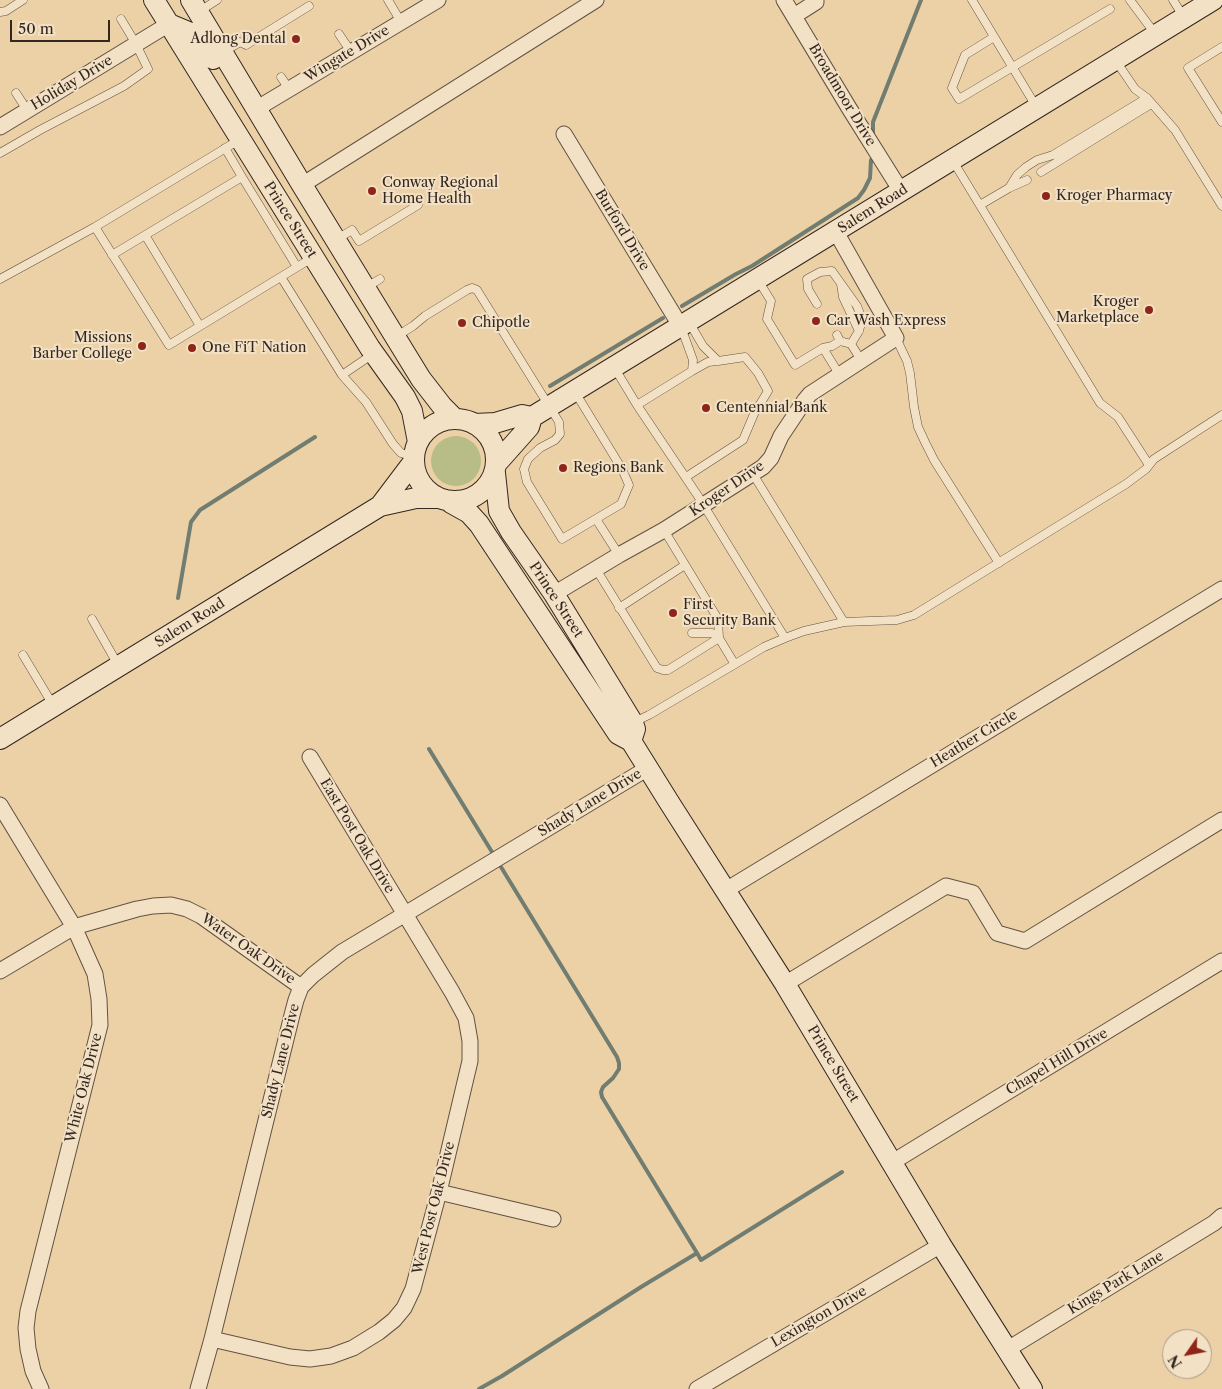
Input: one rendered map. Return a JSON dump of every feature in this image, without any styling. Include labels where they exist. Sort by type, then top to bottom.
[{"type":"main road","name":"Prince Street","points":[[154,0],[174,32],[233,144],[305,262],[406,397],[412,411],[416,453]]},
{"type":"main road","name":"Salem Road","points":[[496,468],[511,446],[541,412],[1213,0]]},
{"type":"main road","name":"Prince Street","points":[[195,6],[302,185],[344,235],[373,284],[383,317],[395,337],[430,391],[455,419]]},
{"type":"main road","points":[[174,32],[193,34],[199,38],[228,82],[234,87],[243,86]]},
{"type":"main road","points":[[174,32],[198,51],[234,105],[243,110],[256,109]]},
{"type":"main road","points":[[305,262],[329,260],[341,269],[368,311],[383,317]]},
{"type":"main road","name":"Salem Road","points":[[475,424],[495,423],[522,415],[541,412]]},
{"type":"main road","points":[[455,419],[462,419],[475,424],[492,440],[497,455],[496,468],[488,486],[476,496],[460,502],[445,500],[431,494],[417,476],[416,453],[427,430],[434,425],[455,419]]},
{"type":"main road","name":"Salem Road","points":[[380,506],[416,453]]},
{"type":"main road","name":"Prince Street","points":[[496,468],[499,511],[511,532],[554,594],[632,732],[648,768],[785,984],[941,1245],[1032,1389]]},
{"type":"main road","name":"Salem Road","points":[[0,739],[380,506],[416,498],[445,500]]},
{"type":"main road","name":"Prince Street","points":[[445,500],[469,513],[479,524],[572,664],[586,672],[615,717],[632,732]]},
{"type":"street","name":"Wingate Drive","points":[[256,109],[285,83],[350,52],[438,0]]},
{"type":"street","points":[[302,185],[596,0]]},
{"type":"street","name":"Broadmoor Drive","points":[[784,0],[901,190]]},
{"type":"street","points":[[794,16],[816,2],[816,0]]},
{"type":"street","name":"Holiday Drive","points":[[0,127],[136,44],[174,32]]},
{"type":"street","name":"Burford Drive","points":[[564,134],[685,324]]},
{"type":"street","points":[[836,232],[896,338]]},
{"type":"street","name":"Kroger Drive","points":[[554,594],[664,530],[763,467],[805,400],[839,374],[896,338]]},
{"type":"street","name":"Heather Circle","points":[[726,890],[1222,589]]},
{"type":"street","name":"East Post Oak Drive","points":[[310,757],[405,914]]},
{"type":"street","name":"Shady Lane Drive","points":[[198,1389],[292,1015],[301,987],[342,952],[648,768]]},
{"type":"street","name":"White Oak Drive","points":[[0,805],[74,927],[95,974],[99,999],[100,1026],[28,1311],[26,1328],[28,1349],[33,1371],[41,1389]]},
{"type":"street","points":[[785,984],[946,886],[974,893],[998,933],[1025,941],[1222,820]]},
{"type":"street","name":"Water Oak Drive","points":[[0,971],[74,927],[137,909],[171,905],[187,909],[201,916],[301,987]]},
{"type":"street","name":"West Post Oak Drive","points":[[212,1339],[290,1357],[310,1359],[331,1356],[353,1348],[394,1320],[404,1308],[413,1290],[439,1192],[470,1060],[470,1041],[466,1018],[405,914]]},
{"type":"street","name":"Chapel Hill Drive","points":[[891,1162],[1222,961]]},
{"type":"street","points":[[439,1192],[553,1219]]},
{"type":"street","name":"Kings Park Lane","points":[[1008,1349],[1214,1223],[1222,1216]]},
{"type":"street","name":"Lexington Drive","points":[[697,1389],[720,1383],[941,1245]]},
{"type":"lane","points":[[0,12],[23,0]]},
{"type":"lane","points":[[195,6],[217,0]]},
{"type":"lane","points":[[388,0],[401,22]]},
{"type":"lane","points":[[972,0],[1037,108]]},
{"type":"lane","points":[[1130,0],[1156,35]]},
{"type":"lane","points":[[1174,0],[1184,18]]},
{"type":"lane","points":[[222,53],[240,42],[246,45],[309,6]]},
{"type":"lane","points":[[994,37],[965,55],[952,88],[959,99],[1110,9]]},
{"type":"lane","points":[[0,153],[124,86],[148,69],[121,19]]},
{"type":"lane","points":[[339,34],[350,52]]},
{"type":"lane","points":[[1222,47],[1188,68],[1222,122]]},
{"type":"lane","points":[[1115,60],[1135,89],[1149,101],[1175,130],[1222,206]]},
{"type":"lane","points":[[16,93],[27,110]]},
{"type":"lane","points":[[1041,172],[1149,101]]},
{"type":"lane","points":[[1008,188],[1017,175],[1037,160],[1053,155],[1149,101]]},
{"type":"lane","points":[[0,279],[95,227],[233,144],[242,177],[305,262],[169,346],[95,227]]},
{"type":"lane","points":[[952,160],[1100,403],[1118,417],[1149,465]]},
{"type":"lane","points":[[112,255],[242,177]]},
{"type":"lane","points":[[980,205],[1008,188],[1027,180]]},
{"type":"lane","points":[[347,223],[344,235],[358,241],[418,205]]},
{"type":"lane","points":[[145,236],[200,326]]},
{"type":"lane","points":[[818,304],[808,289],[807,279],[820,272],[832,271],[857,306],[862,319],[859,331],[851,344]]},
{"type":"lane","points":[[281,277],[342,375],[366,402],[393,444],[401,454],[416,453]]},
{"type":"lane","points":[[758,280],[771,301],[767,319],[795,365],[823,348],[832,346],[839,338],[851,344],[861,360]]},
{"type":"lane","points":[[395,337],[467,290],[472,288],[477,290],[541,412],[559,422],[560,434],[555,440],[540,448],[528,459],[524,468],[527,482],[562,539],[621,504],[629,485],[622,468],[575,392]]},
{"type":"lane","points":[[685,324],[718,362]]},
{"type":"lane","points":[[685,324],[693,360],[692,371]]},
{"type":"lane","points":[[896,338],[907,361],[910,373],[918,427],[934,460],[999,563]]},
{"type":"lane","points":[[823,348],[839,374]]},
{"type":"lane","points":[[342,375],[374,353]]},
{"type":"lane","points":[[637,405],[708,362],[745,357],[758,373],[768,391],[754,414],[743,440],[686,477]]},
{"type":"lane","points":[[614,367],[704,505],[785,638]]},
{"type":"lane","points":[[632,732],[649,715],[734,663],[785,638],[804,631],[844,622],[897,620],[914,615],[1126,484],[1146,469],[1154,458],[1222,415]]},
{"type":"lane","points":[[753,474],[844,622]]},
{"type":"lane","points":[[596,519],[619,555]]},
{"type":"lane","points":[[664,530],[718,619],[719,638]]},
{"type":"lane","points":[[619,608],[685,565]]},
{"type":"lane","points":[[596,569],[657,668],[668,670],[719,638]]},
{"type":"lane","points":[[92,619],[119,667]]},
{"type":"lane","points":[[692,633],[712,633],[719,638],[734,663]]},
{"type":"lane","points":[[24,655],[54,706]]},
{"type":"green space","points":[[456,436],[465,438],[476,447],[481,461],[479,470],[470,481],[456,486],[447,484],[436,475],[431,461],[433,452],[442,441]]},
{"type":"waterway","points":[[873,134],[873,122],[921,0]]},
{"type":"waterway","points":[[682,306],[752,266],[858,198],[870,178],[871,160]]},
{"type":"waterway","points":[[550,386],[663,318]]},
{"type":"waterway","points":[[178,598],[191,522],[200,510],[315,437]]},
{"type":"waterway","points":[[429,749],[492,852]]},
{"type":"waterway","points":[[501,867],[617,1057],[619,1069],[603,1087],[602,1097],[697,1253]]},
{"type":"waterway","points":[[479,1389],[697,1253],[701,1260],[842,1172]]},
{"type":"place","name":"Adlong Dental","points":[[296,39]]},
{"type":"place","name":"Conway Regional Home Health","points":[[372,191]]},
{"type":"place","name":"Kroger Pharmacy","points":[[1046,196]]},
{"type":"place","name":"Kroger Marketplace","points":[[1149,310]]},
{"type":"place","name":"Car Wash Express","points":[[816,321]]},
{"type":"place","name":"Chipotle","points":[[462,323]]},
{"type":"place","name":"Missions Barber College","points":[[142,346]]},
{"type":"place","name":"One FiT Nation","points":[[192,348]]},
{"type":"place","name":"Centennial Bank","points":[[706,408]]},
{"type":"place","name":"Regions Bank","points":[[563,468]]},
{"type":"place","name":"First Security Bank","points":[[673,613]]}]
